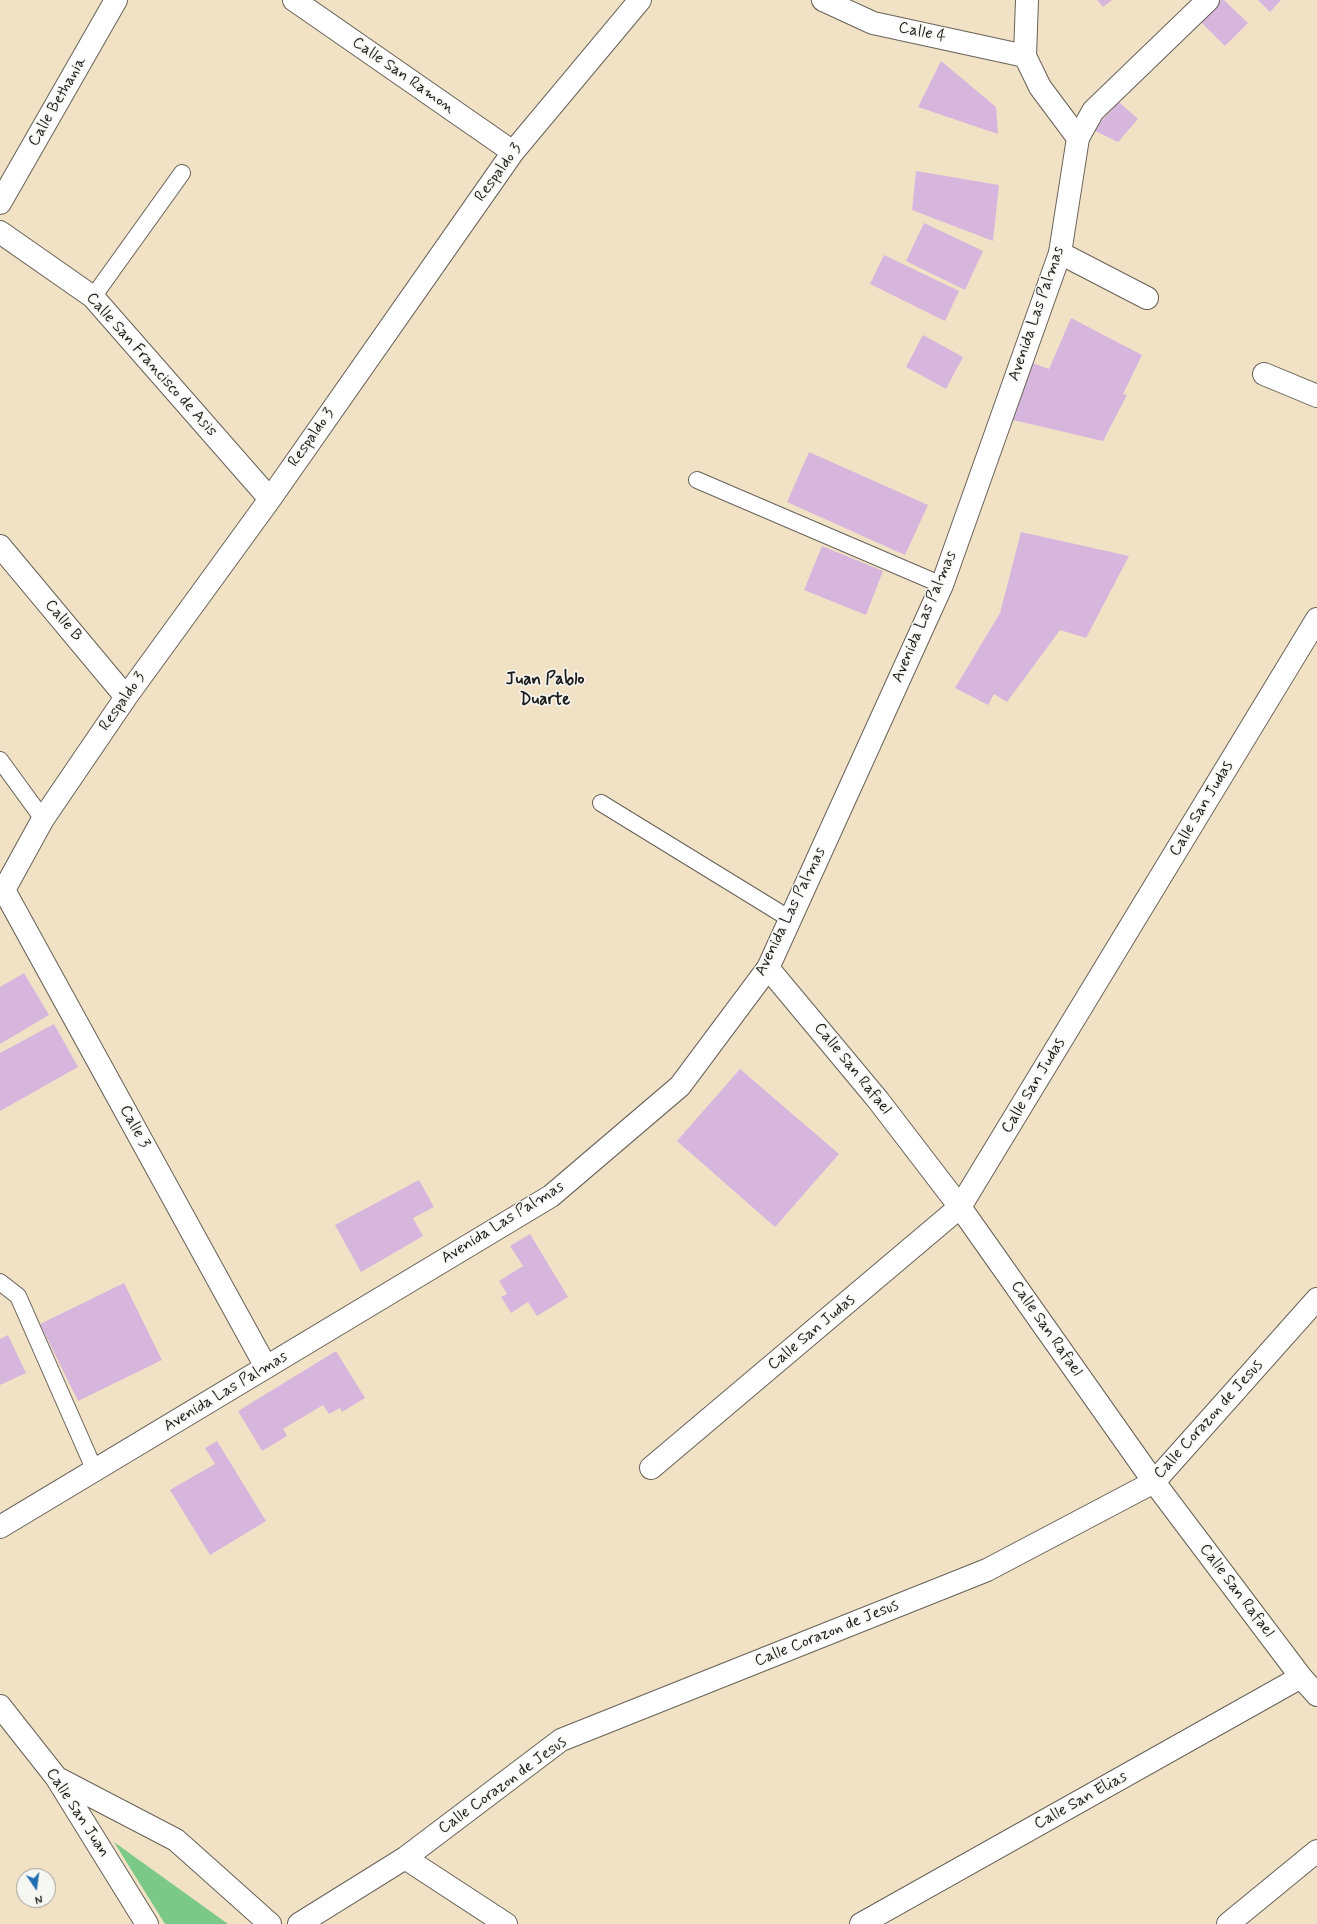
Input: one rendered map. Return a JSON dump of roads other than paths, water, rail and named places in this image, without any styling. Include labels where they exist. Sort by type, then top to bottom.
[{"type":"street","name":"Calle Bethania","points":[[0,203],[116,0]]},
{"type":"street","name":"Calle San Ramon","points":[[294,0],[512,152]]},
{"type":"street","name":"Respaldo 3","points":[[2,889],[43,819],[126,697],[270,499],[512,152],[640,0]]},
{"type":"street","name":"Calle 4","points":[[822,0],[872,23],[1025,56]]},
{"type":"street","points":[[1027,0],[1025,56],[1040,88],[1078,138]]},
{"type":"street","name":"Avenida Las Palmas","points":[[0,1527],[96,1471],[551,1196],[680,1086],[768,968],[942,585],[1060,253],[1078,138],[1092,111],[1208,0]]},
{"type":"street","name":"Calle San Francisco de Asis","points":[[0,232],[93,297],[270,499]]},
{"type":"street","points":[[1060,253],[1147,298]]},
{"type":"street","points":[[1264,374],[1317,396]]},
{"type":"street","name":"Calle B","points":[[0,546],[126,697]]},
{"type":"street","name":"Calle San Judas","points":[[651,1468],[960,1207],[1317,619]]},
{"type":"street","name":"Calle 3","points":[[2,889],[266,1367]]},
{"type":"street","name":"Calle San Rafael","points":[[768,968],[878,1100],[960,1207],[1154,1482],[1301,1677],[1317,1695]]},
{"type":"street","name":"Calle Corazon de Jesus","points":[[300,1924],[405,1858],[561,1740],[987,1570],[1154,1482],[1317,1298]]},
{"type":"street","name":"Calle San Elias","points":[[861,1924],[1301,1677]]},
{"type":"street","name":"Calle San Juan","points":[[0,1706],[56,1777],[147,1924]]},
{"type":"street","points":[[56,1777],[176,1840],[270,1924]]},
{"type":"street","points":[[1228,1924],[1317,1851]]},
{"type":"street","points":[[405,1858],[506,1924]]},
{"type":"lane","points":[[93,297],[182,172]]},
{"type":"lane","points":[[697,480],[942,585]]},
{"type":"lane","points":[[0,760],[43,819]]},
{"type":"lane","points":[[601,803],[790,919]]},
{"type":"lane","points":[[0,1282],[18,1296],[96,1471]]},
{"type":"district","name":"Juan Pablo Duarte","points":[[545,690]]}]
